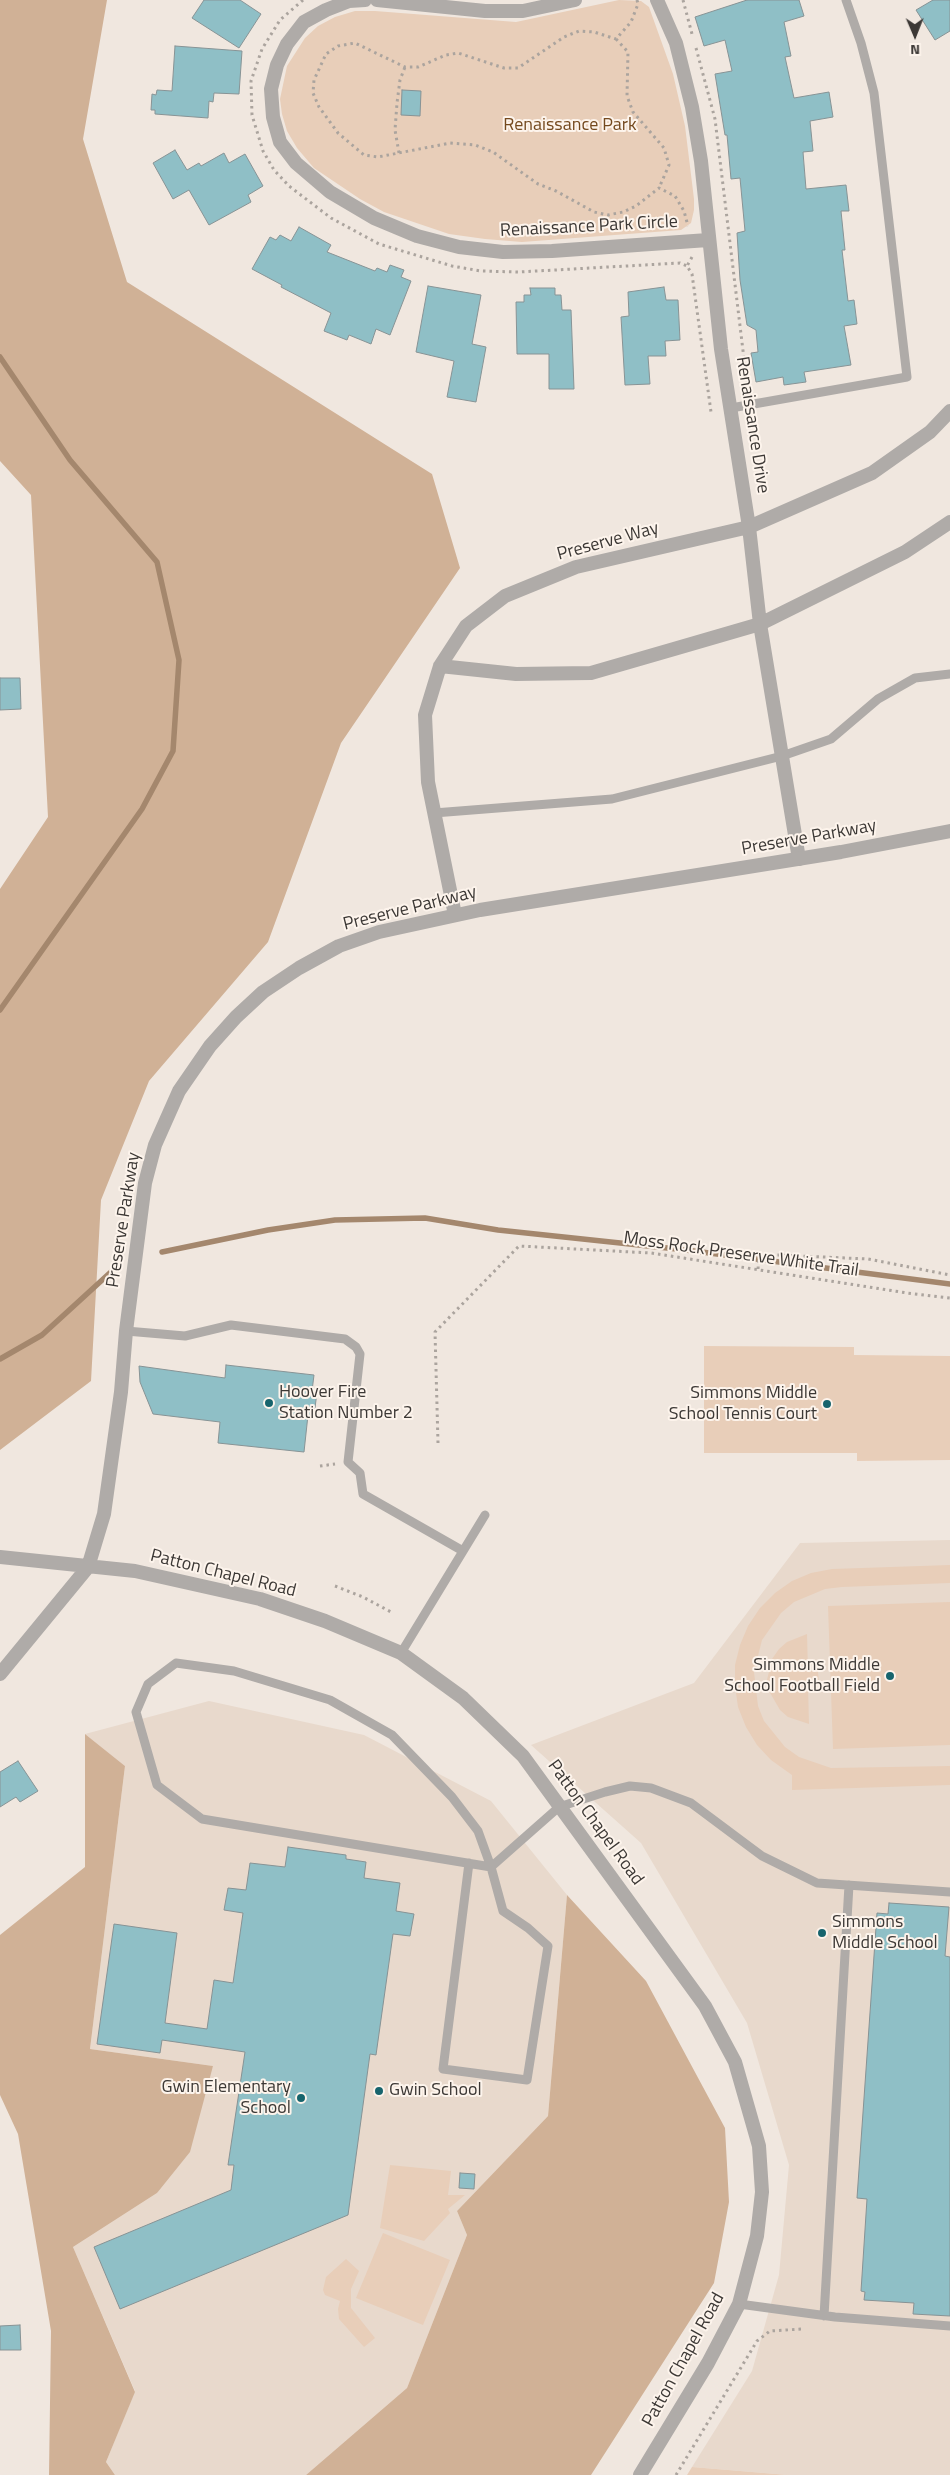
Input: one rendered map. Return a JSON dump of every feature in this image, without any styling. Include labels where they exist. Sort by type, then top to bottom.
[{"type":"street","name":"Renaissance Park Circle","points":[[365,0],[349,1],[326,10],[304,22],[283,51],[277,65],[271,90],[273,117],[280,142],[296,163],[330,192],[374,218],[417,236],[459,247],[502,252],[552,251],[708,240]]},
{"type":"street","points":[[377,0],[485,10],[524,11],[575,0]]},
{"type":"street","name":"Renaissance Drive","points":[[657,0],[676,43],[692,107],[701,162],[721,349],[749,527],[760,624],[799,859]]},
{"type":"street","name":"Preserve Way","points":[[454,916],[428,782],[425,715],[440,666],[466,626],[505,596],[576,567],[749,527],[872,473],[930,432],[950,410]]},
{"type":"street","points":[[440,666],[516,674],[591,673],[760,624],[905,552],[950,522]]},
{"type":"street","name":"Preserve Parkway","points":[[88,1567],[104,1514],[121,1392],[126,1331],[145,1183],[155,1146],[180,1091],[210,1046],[236,1017],[263,992],[299,968],[339,946],[379,932],[454,916],[799,859],[950,831]]},
{"type":"street","name":"Patton Chapel Road","points":[[0,1557],[135,1571],[260,1599],[325,1621],[401,1653],[463,1698],[523,1756],[705,2006],[735,2062],[759,2146],[762,2192],[756,2236],[739,2304],[708,2363],[640,2475]]},
{"type":"street","points":[[0,1674],[88,1567]]},
{"type":"lane","points":[[731,408],[907,377],[874,93],[861,43],[846,0]]},
{"type":"lane","points":[[434,813],[612,799],[782,756],[831,739],[878,699],[915,678],[950,674]]},
{"type":"lane","points":[[126,1331],[185,1336],[231,1324],[345,1339],[356,1347],[360,1354],[348,1462],[360,1473],[363,1494],[463,1551]]},
{"type":"lane","points":[[401,1653],[485,1514]]},
{"type":"lane","points":[[469,1863],[443,2069],[527,2080],[548,1946],[528,1928],[503,1911],[491,1867],[478,1831],[452,1798],[392,1735],[330,1700],[234,1671],[176,1663],[148,1684],[136,1712],[157,1785],[202,1820],[469,1863],[491,1867]]},
{"type":"lane","points":[[491,1867],[559,1807],[630,1786],[652,1788],[691,1803],[762,1856],[817,1883],[950,1892]]},
{"type":"lane","points":[[824,2316],[849,1885]]},
{"type":"lane","points":[[739,2304],[824,2316],[950,2326]]},
{"type":"path","points":[[303,0],[280,20],[262,49],[251,81],[252,115],[263,151],[274,170],[289,186],[331,218],[379,244],[443,264],[481,271],[519,272],[680,263],[687,266],[692,274],[710,412],[731,408]]},
{"type":"path","points":[[616,38],[631,22],[638,4],[637,0]]},
{"type":"path","points":[[579,31],[594,32],[616,38],[628,52],[627,96],[633,112],[664,148],[669,165],[659,188],[636,206],[608,215],[594,212],[556,191],[538,184],[493,152],[475,145],[450,143],[378,157],[364,155],[338,133],[319,107],[313,93],[314,80],[326,54],[338,46],[355,43],[405,67],[418,67],[446,54],[458,53],[504,68],[518,68],[564,37],[579,31]]},
{"type":"path","points":[[399,153],[395,130],[400,80],[405,67]]},
{"type":"path","points":[[659,188],[675,196],[684,211],[691,241],[692,258],[687,266]]},
{"type":"path","name":"Moss Rock Preserve White Trail","points":[[438,1443],[435,1332],[519,1246],[651,1253],[950,1298]]},
{"type":"path","points":[[758,1268],[759,1255],[868,1259],[950,1275]]},
{"type":"path","points":[[335,1586],[363,1597],[391,1612]]},
{"type":"path","points":[[676,2475],[757,2341],[770,2331],[784,2328],[804,2329]]},
{"type":"shaded area","points":[[0,0],[107,0],[83,139],[127,282],[432,474],[460,568],[341,743],[268,942],[149,1081],[101,1200],[91,1381],[0,1450],[0,889],[48,817],[31,495],[0,461]]},
{"type":"shaded area","name":"Simmons Middle School","points":[[950,1540],[950,2475],[788,2475],[692,2467],[752,2371],[779,2275],[789,2165],[747,2023],[641,1843],[531,1745],[694,1683],[800,1543]]},
{"type":"shaded area","name":"Gwin School","points":[[209,1701],[364,1735],[491,1801],[567,1895],[548,2116],[457,2211],[467,2235],[407,2388],[306,2475],[115,2475],[106,2462],[135,2391],[73,2247],[157,2193],[213,2066],[90,2049],[125,1766],[85,1734]]},
{"type":"shaded area","points":[[85,1734],[125,1766],[90,2049],[213,2066],[190,2152],[157,2193],[73,2247],[135,2392],[106,2462],[115,2475],[49,2475],[51,2331],[18,2134],[0,2095],[0,1935],[85,1867]]},
{"type":"shaded area","points":[[567,1895],[646,1981],[725,2128],[729,2202],[714,2283],[591,2475],[306,2475],[407,2388],[467,2235],[457,2211],[548,2116]]},
{"type":"green space","name":"Renaissance Park","points":[[619,0],[641,1],[649,7],[673,74],[685,126],[694,199],[691,223],[681,230],[522,242],[449,234],[384,212],[360,199],[314,168],[297,148],[287,131],[280,99],[287,66],[305,38],[318,26],[335,17],[355,11],[375,11],[516,22]]},
{"type":"green space","name":"Simmons Middle School Tennis Court","points":[[704,1346],[854,1347],[854,1355],[950,1356],[950,1460],[857,1461],[857,1453],[704,1453]]},
{"type":"green space","points":[[950,1565],[950,1583],[825,1589],[794,1602],[781,1613],[762,1640],[754,1672],[758,1706],[764,1721],[785,1747],[799,1757],[831,1768],[950,1766],[950,1785],[792,1790],[792,1775],[771,1760],[757,1745],[746,1727],[738,1707],[735,1665],[740,1645],[748,1626],[760,1608],[775,1593],[792,1581],[811,1573],[832,1569]]},
{"type":"green space","name":"Simmons Middle School Football Field","points":[[950,1602],[950,1745],[833,1749],[828,1606]]},
{"type":"green space","points":[[807,1634],[808,1671],[818,1671],[819,1685],[808,1686],[809,1724],[788,1717],[780,1710],[769,1691],[767,1680],[772,1659],[779,1649],[787,1642]]},
{"type":"green space","points":[[390,2165],[451,2171],[448,2195],[465,2195],[448,2209],[450,2213],[424,2241],[380,2228]]},
{"type":"green space","points":[[383,2233],[450,2260],[423,2325],[356,2298]]},
{"type":"green space","points":[[346,2259],[359,2271],[351,2289],[351,2308],[375,2338],[364,2347],[339,2319],[338,2309],[340,2301],[325,2295],[323,2290],[326,2277]]},
{"type":"green space","points":[[692,2467],[788,2475],[687,2475]]},
{"type":"building","points":[[204,0],[240,0],[261,14],[239,48],[192,18]]},
{"type":"building","points":[[747,0],[799,0],[804,16],[784,22],[791,56],[785,57],[794,98],[829,92],[833,117],[810,121],[813,151],[803,152],[806,189],[846,185],[849,211],[841,211],[845,250],[842,250],[848,301],[854,300],[857,324],[844,326],[851,365],[804,372],[806,382],[784,385],[783,377],[756,382],[751,353],[758,352],[756,330],[747,325],[740,280],[737,233],[745,231],[740,178],[731,179],[727,135],[725,135],[715,74],[732,71],[725,40],[704,46],[695,17]]},
{"type":"building","points":[[933,0],[950,0],[950,31],[935,40],[916,10]]},
{"type":"building","points":[[175,46],[242,51],[239,94],[214,93],[213,102],[209,101],[208,118],[155,114],[155,110],[151,110],[152,94],[156,95],[157,90],[172,91]]},
{"type":"building","points":[[402,90],[421,91],[420,116],[401,115]]},
{"type":"building","points":[[175,150],[187,170],[199,163],[201,166],[224,153],[229,163],[245,154],[263,186],[248,195],[251,202],[209,225],[189,190],[173,199],[153,163]]},
{"type":"building","points":[[299,227],[331,245],[327,252],[375,271],[377,268],[387,272],[390,265],[404,270],[401,277],[411,281],[390,335],[376,329],[371,344],[349,335],[347,340],[324,331],[331,313],[281,287],[282,285],[252,269],[270,237],[276,240],[280,235],[291,241]]},
{"type":"building","points":[[428,286],[481,295],[472,344],[486,347],[476,402],[447,397],[454,361],[416,352]]},
{"type":"building","points":[[664,287],[666,300],[678,300],[680,340],[665,341],[666,356],[648,356],[650,384],[625,385],[621,317],[629,316],[628,292]]},
{"type":"building","points":[[530,288],[555,288],[555,295],[561,295],[562,310],[571,310],[574,389],[549,389],[549,354],[517,354],[516,302],[524,302],[524,295],[531,295]]},
{"type":"building","points":[[0,678],[20,678],[21,709],[0,710]]},
{"type":"building","name":"Hoover Fire Station Number 2","points":[[226,1365],[314,1375],[312,1391],[317,1392],[314,1416],[308,1415],[304,1452],[218,1443],[220,1422],[153,1414],[140,1382],[139,1366],[225,1378]]},
{"type":"building","points":[[18,1761],[38,1791],[20,1802],[16,1797],[0,1807],[0,1772]]},
{"type":"building","name":"Gwin Elementary School","points":[[288,1847],[346,1855],[346,1859],[366,1862],[364,1878],[400,1883],[396,1911],[414,1914],[410,1936],[393,1934],[376,2055],[370,2054],[348,2215],[120,2309],[94,2247],[231,2190],[234,2165],[228,2165],[245,2052],[162,2040],[160,2053],[97,2044],[114,1924],[177,1933],[165,2023],[207,2029],[214,1980],[233,1983],[243,1913],[224,1910],[228,1888],[246,1890],[250,1863],[285,1867]]},
{"type":"building","name":"Simmons Middle School","points":[[889,1903],[949,1907],[945,1956],[950,1957],[950,2316],[913,2314],[914,2303],[864,2300],[865,2292],[861,2291],[867,2199],[857,2198],[877,1913],[888,1914]]},
{"type":"building","points":[[460,2173],[475,2174],[474,2189],[459,2188]]},
{"type":"building","points":[[20,2325],[21,2350],[0,2350],[0,2326]]},
{"type":"waterway","points":[[0,357],[70,460],[157,562],[179,660],[173,751],[142,809],[0,1010]]},
{"type":"waterway","points":[[162,1252],[268,1230],[335,1220],[425,1218],[498,1230],[686,1250],[950,1284]]},
{"type":"waterway","points":[[0,1359],[42,1335],[112,1271]]},
{"type":"place","name":"Hoover Fire Station Number 2","points":[[269,1403]]},
{"type":"place","name":"Simmons Middle School Tennis Court","points":[[827,1404]]},
{"type":"place","name":"Simmons Middle School Football Field","points":[[890,1676]]},
{"type":"place","name":"Simmons Middle School","points":[[822,1933]]},
{"type":"place","name":"Gwin School","points":[[379,2091]]},
{"type":"place","name":"Gwin Elementary School","points":[[301,2098]]}]
